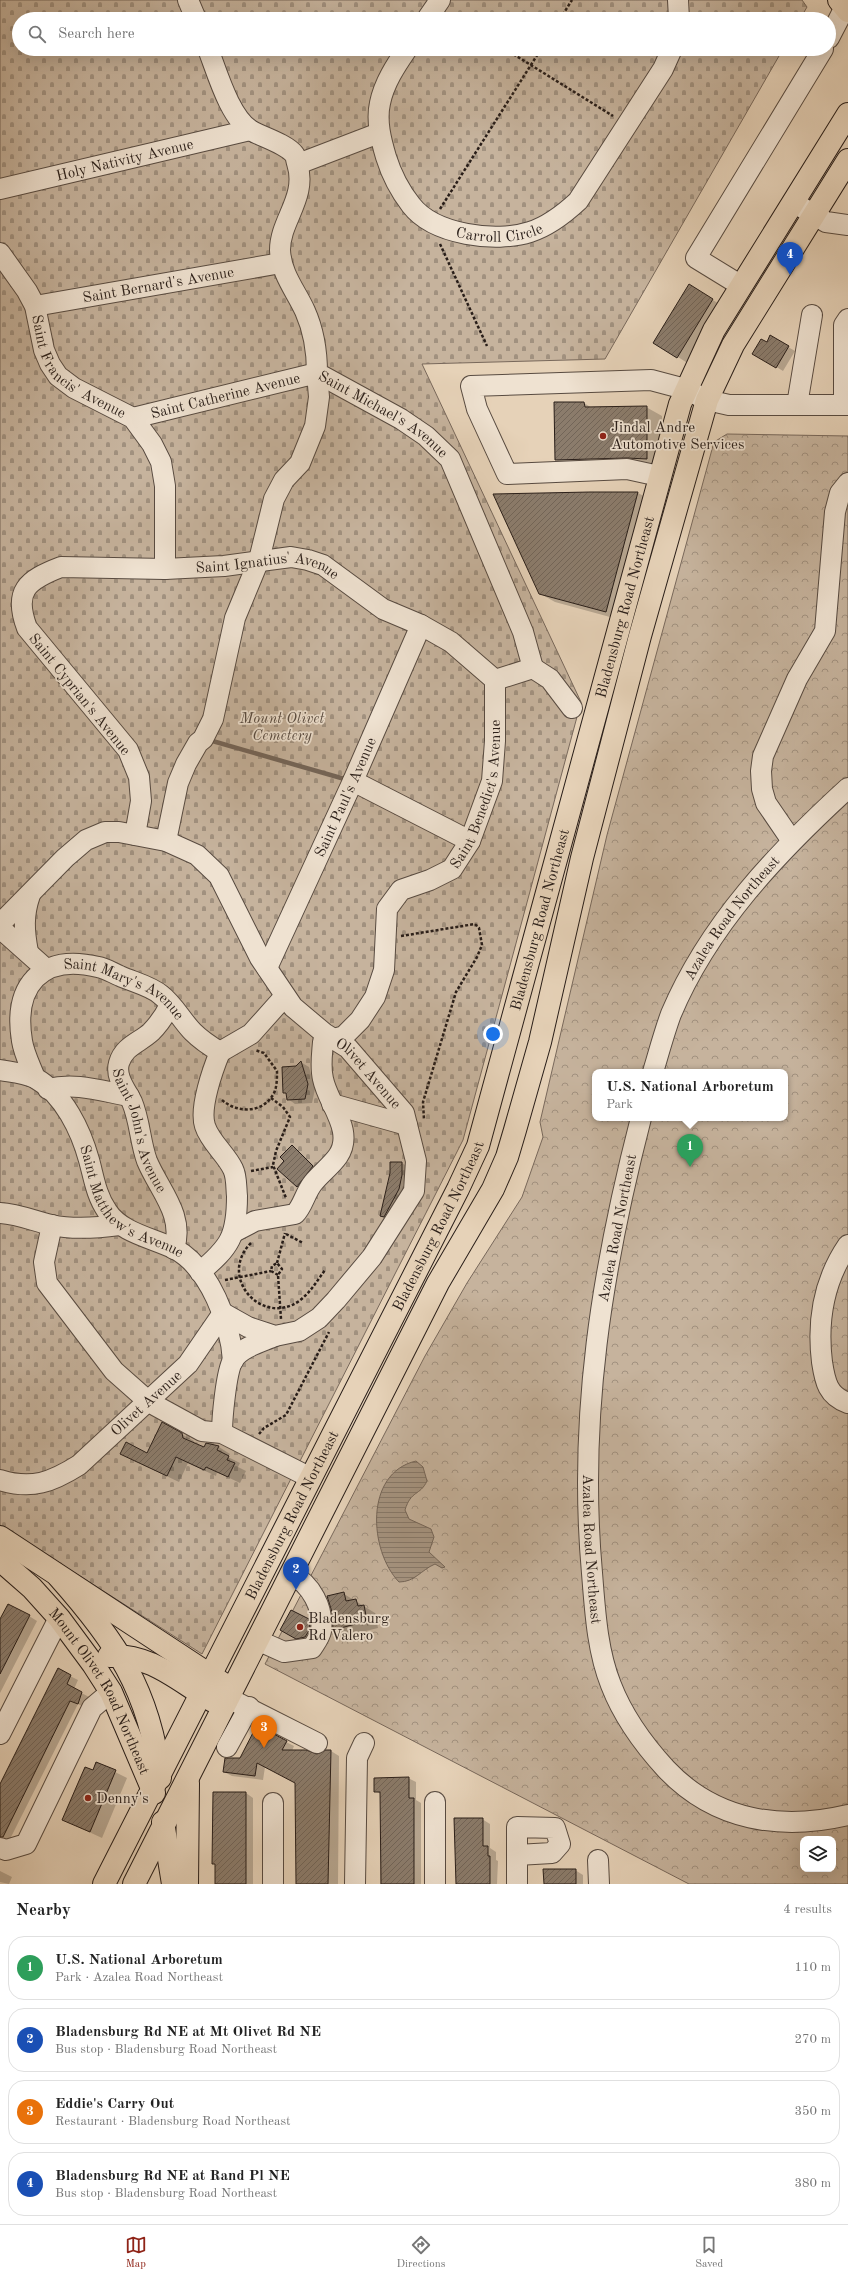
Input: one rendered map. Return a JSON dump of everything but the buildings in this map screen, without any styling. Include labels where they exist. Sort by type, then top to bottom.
[{"type":"main road","name":"Bladensburg Road Northeast","points":[[104,1884],[155,1780],[328,1446],[458,1189],[478,1146],[659,476],[685,389],[714,330],[740,285],[848,114]]},
{"type":"main road","name":"Bladensburg Road Northeast","points":[[134,1884],[438,1283],[493,1189],[507,1157],[540,1042],[582,858],[640,636],[692,444],[707,400],[733,345],[848,160]]},
{"type":"main road","points":[[617,630],[640,636]]},
{"type":"main road","points":[[328,1446],[349,1459]]},
{"type":"main road","points":[[298,1505],[320,1517]]},
{"type":"main road","name":"Mount Olivet Road Northeast","points":[[0,1537],[58,1576],[205,1685]]},
{"type":"main road","name":"Mount Olivet Road Northeast","points":[[0,1560],[32,1588],[59,1618],[88,1657],[111,1692],[155,1780]]},
{"type":"main road","name":"Mount Olivet Road Northeast","points":[[58,1576],[93,1616],[120,1655],[145,1706],[153,1735],[155,1780],[173,1884]]},
{"type":"main road","points":[[88,1657],[120,1655],[140,1658],[158,1667],[205,1685],[228,1698]]},
{"type":"main road","points":[[187,1884],[188,1778]]},
{"type":"street","points":[[188,0],[193,12]]},
{"type":"street","points":[[432,12],[440,0]]},
{"type":"street","points":[[678,0],[679,12]]},
{"type":"street","points":[[836,23],[844,6]]},
{"type":"street","points":[[211,56],[234,112],[250,130],[276,142],[294,154],[298,164],[379,133]]},
{"type":"street","name":"Carroll Circle","points":[[402,56],[392,70],[379,103],[379,133],[390,169],[412,206],[438,225],[467,235],[499,237],[530,232],[559,218],[578,201],[663,69],[669,56]]},
{"type":"street","points":[[740,285],[696,258],[819,56]]},
{"type":"street","name":"Holy Nativity Avenue","points":[[0,189],[250,130]]},
{"type":"street","name":"Saint Michael's Avenue","points":[[298,164],[300,172],[297,199],[280,248],[281,263],[291,288],[305,311],[314,338],[317,354],[317,374],[401,419],[426,436],[450,459],[523,632],[534,668]]},
{"type":"street","points":[[793,202],[814,216],[828,223],[848,225]]},
{"type":"street","name":"Saint Francis' Avenue","points":[[0,254],[28,291],[35,306],[44,350],[50,364],[58,376],[74,388],[133,418],[152,444],[161,462],[165,486],[165,569]]},
{"type":"street","name":"Saint Bernard's Avenue","points":[[35,306],[281,263]]},
{"type":"street","points":[[797,405],[812,315]]},
{"type":"street","points":[[659,476],[627,469],[508,474],[477,409],[471,386],[651,380],[685,389],[707,400],[729,405],[846,405],[844,325],[848,319]]},
{"type":"street","points":[[166,841],[178,783],[186,764],[198,743],[203,739],[213,719],[235,618],[259,560],[274,499],[284,480],[300,463],[315,426],[319,397],[317,374]]},
{"type":"street","name":"Saint Catherine Avenue","points":[[133,418],[317,374]]},
{"type":"street","points":[[792,841],[766,803],[762,789],[763,756],[797,678],[824,631],[835,512],[840,493],[848,483]]},
{"type":"street","name":"Saint Ignatius' Avenue","points":[[20,600],[30,582],[60,567],[165,569],[224,566],[259,560],[291,557],[323,565],[383,609],[421,625],[451,642],[495,680]]},
{"type":"street","name":"Saint Cyprian's Avenue","points":[[20,600],[22,614],[27,628],[128,750],[140,783],[141,801],[136,835]]},
{"type":"street","name":"Saint Paul's Avenue","points":[[266,968],[353,781],[421,625]]},
{"type":"street","points":[[495,680],[534,668],[550,679],[572,708]]},
{"type":"street","name":"Saint Benedict's Avenue","points":[[332,1104],[323,1080],[321,1064],[323,1042],[344,1036],[360,1020],[375,997],[384,970],[387,939],[387,909],[401,890],[430,880],[452,869],[470,841],[492,781],[495,741],[495,680]]},
{"type":"street","points":[[353,781],[470,841]]},
{"type":"street","name":"Azalea Road Northeast","points":[[654,1069],[671,1016],[698,962],[743,896],[792,841],[848,788]]},
{"type":"street","name":"Olivet Avenue","points":[[0,924],[65,858],[86,840],[105,832],[119,832],[166,841],[197,855],[219,876],[237,914],[266,968],[293,1006],[334,1039],[348,1048],[414,1125],[416,1161],[414,1190],[393,1226],[372,1257],[319,1318],[299,1331],[278,1336],[244,1350],[232,1361]]},
{"type":"street","points":[[0,903],[30,895]]},
{"type":"street","points":[[28,952],[23,926],[25,909],[30,895]]},
{"type":"street","points":[[0,928],[46,969]]},
{"type":"street","name":"Saint Mary's Avenue","points":[[42,1083],[22,1043],[20,1021],[26,991],[34,977],[46,969],[76,964],[98,967],[161,995],[192,1032],[226,1048]]},
{"type":"street","points":[[204,1278],[222,1253],[234,1232],[237,1209],[235,1174],[204,1125],[203,1109],[210,1084],[226,1048],[251,1034],[285,996]]},
{"type":"street","name":"Saint John's Avenue","points":[[170,1005],[161,1021],[150,1033],[134,1042],[122,1053],[118,1074],[136,1114],[148,1162],[175,1216],[176,1242],[174,1249]]},
{"type":"street","points":[[22,1043],[0,1068],[42,1083],[95,1089],[129,1096]]},
{"type":"street","points":[[95,1089],[118,1074]]},
{"type":"street","name":"Saint Matthew's Avenue","points":[[42,1083],[72,1115],[89,1160],[95,1186],[107,1212],[119,1225],[174,1249],[190,1258],[204,1278],[223,1314],[232,1347],[232,1361]]},
{"type":"street","points":[[332,1104],[414,1125]]},
{"type":"street","points":[[234,1232],[255,1221],[290,1221],[299,1210],[306,1192],[338,1156],[343,1144],[343,1126],[332,1104]]},
{"type":"street","name":"Azalea Road Northeast","points":[[640,1121],[611,1248],[595,1350],[589,1420],[587,1466],[589,1544],[598,1626],[606,1672],[628,1718],[651,1752],[672,1775],[708,1803],[729,1812],[769,1820],[809,1821],[848,1815]]},
{"type":"street","points":[[0,1213],[12,1214],[52,1225],[82,1229],[119,1225]]},
{"type":"street","points":[[52,1225],[44,1262],[47,1283],[114,1371],[149,1402],[202,1431],[222,1433],[251,1446],[311,1478]]},
{"type":"street","points":[[47,1248],[82,1229]]},
{"type":"street","points":[[848,1245],[836,1267],[828,1288],[820,1321],[820,1339],[824,1371],[831,1393],[838,1400],[848,1403]]},
{"type":"street","points":[[223,1314],[248,1327],[278,1336]]},
{"type":"street","name":"Olivet Avenue","points":[[0,1480],[30,1486],[59,1478],[79,1465],[149,1402],[188,1364],[223,1314]]},
{"type":"street","points":[[222,1433],[223,1408],[232,1361]]},
{"type":"street","points":[[257,1640],[284,1652],[312,1648],[321,1633],[321,1614],[314,1597],[304,1580],[291,1574]]},
{"type":"street","points":[[0,1734],[59,1618]]},
{"type":"street","points":[[0,1848],[6,1850],[26,1844],[92,1708],[111,1692]]},
{"type":"street","points":[[228,1698],[249,1707],[317,1743]]},
{"type":"street","points":[[227,1747],[249,1707]]},
{"type":"street","points":[[355,1884],[357,1758],[364,1743]]},
{"type":"street","points":[[435,1802],[435,1884]]},
{"type":"street","points":[[273,1804],[273,1884]]},
{"type":"street","points":[[517,1855],[552,1853],[560,1844],[555,1828],[517,1827],[517,1855],[517,1884]]},
{"type":"street","points":[[598,1860],[599,1884]]},
{"type":"path","points":[[564,12],[572,0]]},
{"type":"path","points":[[516,56],[627,125]]},
{"type":"path","points":[[487,346],[430,220],[537,56]]},
{"type":"path","points":[[387,939],[475,924],[482,937],[482,945],[477,957],[456,992],[426,1092],[414,1125]]},
{"type":"path","points":[[210,1084],[221,1099],[238,1109],[249,1110],[258,1108],[271,1098],[275,1092],[277,1071],[264,1053],[249,1047],[226,1048]]},
{"type":"path","points":[[271,1098],[283,1107],[290,1117],[276,1151],[273,1167],[290,1221],[292,1235],[303,1243]]},
{"type":"path","points":[[235,1174],[273,1167]]},
{"type":"path","points":[[278,1232],[290,1221]]},
{"type":"path","points":[[271,1271],[272,1266],[277,1264],[290,1221]]},
{"type":"path","points":[[255,1239],[242,1256],[239,1278],[252,1299],[274,1308],[281,1308],[299,1301],[325,1270]]},
{"type":"path","points":[[277,1264],[282,1268],[278,1275],[281,1308],[278,1336]]},
{"type":"path","points":[[204,1278],[239,1278],[271,1271],[278,1275]]},
{"type":"path","points":[[251,1446],[264,1428],[286,1415],[332,1327]]},
{"type":"green space","name":"Mount Olivet Cemetery","points":[[0,0],[802,0],[807,7],[804,12],[12,12],[12,56],[779,56],[605,359],[422,364],[581,702],[463,1140],[202,1654],[0,1525]]},
{"type":"green space","points":[[727,434],[848,436],[848,1884],[689,1884],[265,1664],[425,1356],[467,1283],[522,1197],[543,1137],[540,1122],[607,835],[714,442]]},
{"type":"shaded area","points":[[416,1461],[423,1467],[427,1481],[424,1486],[410,1499],[405,1510],[409,1519],[431,1529],[434,1537],[429,1552],[445,1567],[442,1568],[435,1564],[414,1578],[399,1582],[389,1568],[382,1552],[377,1533],[377,1514],[380,1496],[387,1481],[399,1468]]},
{"type":"waterway","points":[[209,740],[348,780]]},
{"type":"place","name":"Bladensburg Rd NE at Rand Pl NE","points":[[790,275]]},
{"type":"place","name":"Jindal Andre Automotive Services","points":[[603,436]]},
{"type":"place","name":"U.S. National Arboretum","points":[[690,1167]]},
{"type":"place","name":"Bladensburg Rd NE at Mt Olivet Rd NE","points":[[296,1590]]},
{"type":"place","name":"Bladensburg Rd Valero","points":[[300,1627]]},
{"type":"place","name":"Eddie's Carry Out","points":[[264,1748]]},
{"type":"place","name":"Denny's","points":[[88,1798]]}]
